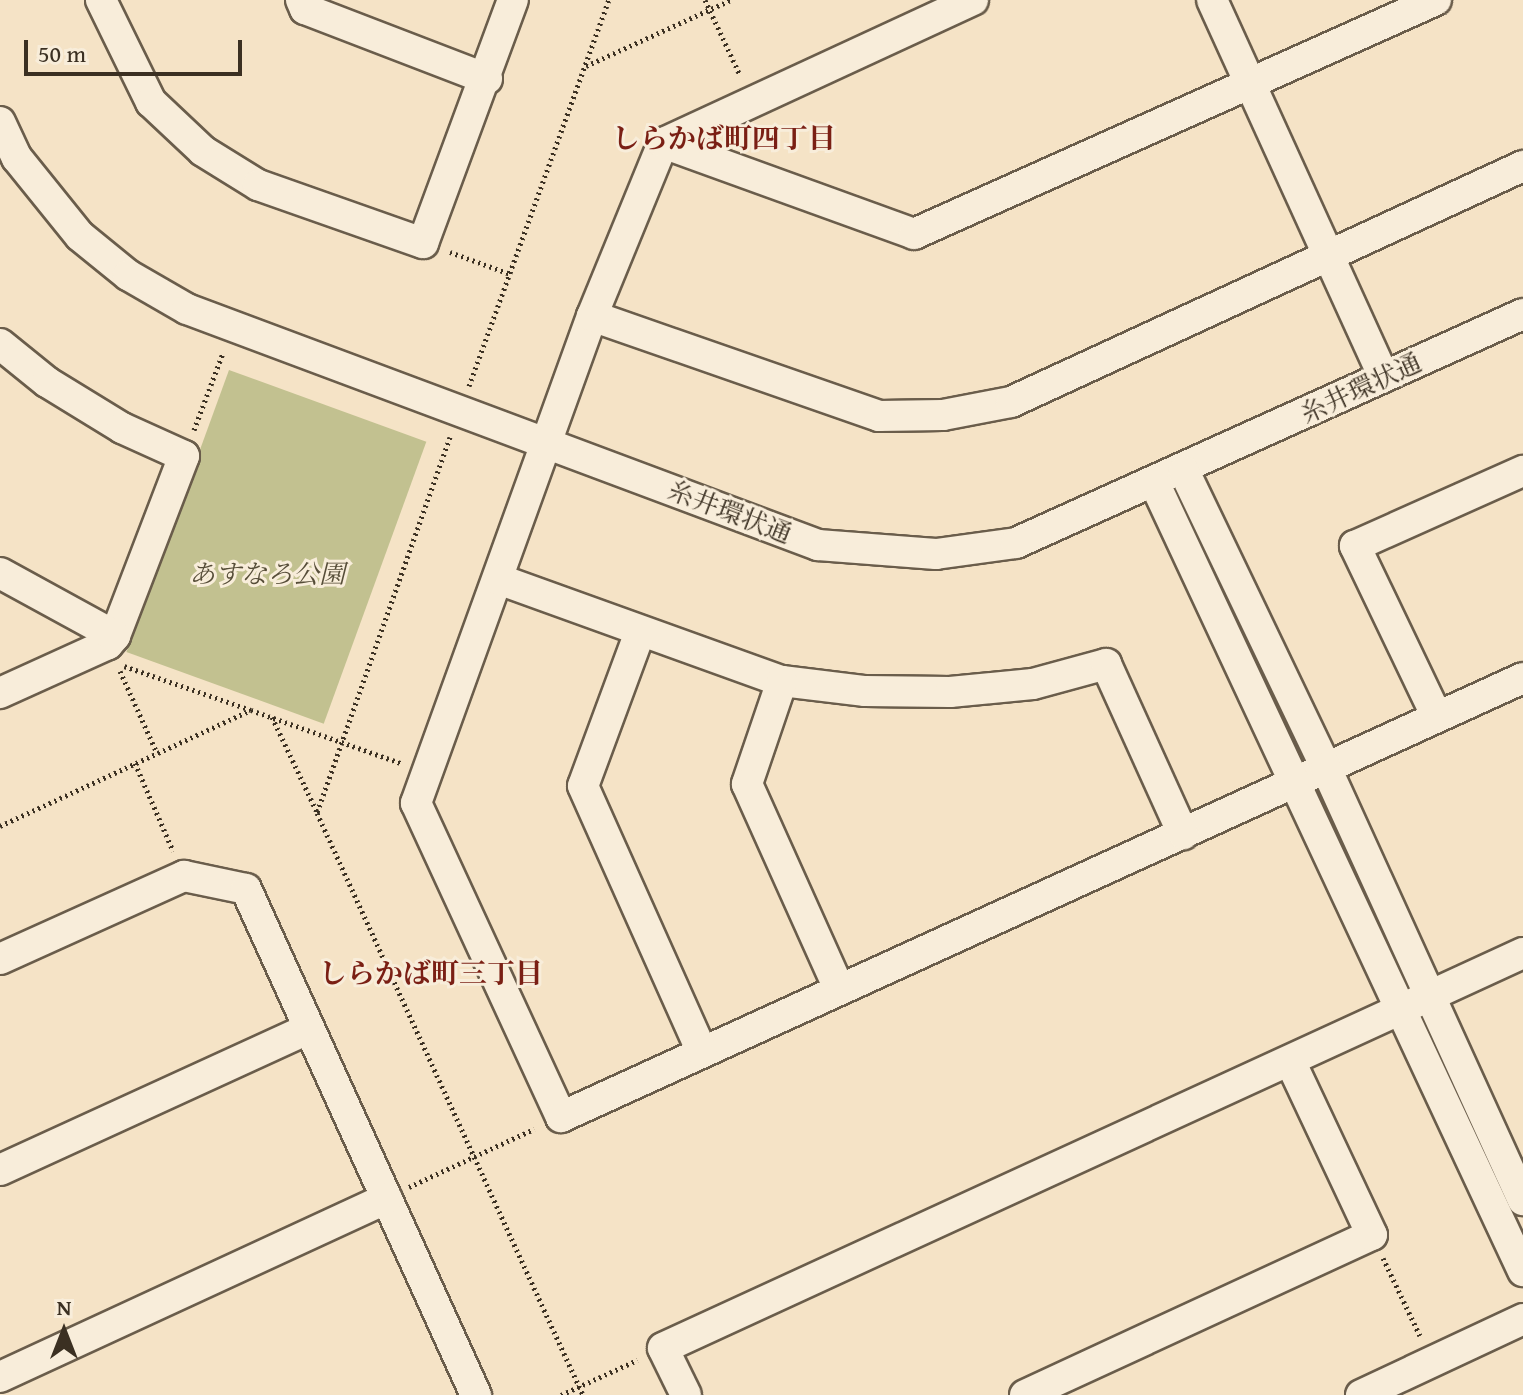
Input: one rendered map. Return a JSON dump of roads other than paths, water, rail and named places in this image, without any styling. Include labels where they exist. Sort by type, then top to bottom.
[{"type":"street","points":[[101,0],[151,102],[203,151],[258,185],[423,243],[487,79],[513,0]]},
{"type":"street","points":[[301,0],[305,9],[487,79]]},
{"type":"street","points":[[973,0],[663,143],[592,316],[416,803],[561,1117],[1523,678]]},
{"type":"street","points":[[1212,0],[1326,257],[1384,377]]},
{"type":"street","points":[[663,143],[914,234],[1436,0]]},
{"type":"street","name":"糸井環状通","points":[[0,122],[17,158],[80,236],[128,275],[187,309],[818,545],[878,552],[936,554],[1016,543],[1184,471],[1523,314]]},
{"type":"street","points":[[592,316],[879,416],[943,415],[1011,402],[1523,166]]},
{"type":"street","points":[[0,344],[47,382],[122,428],[184,456],[114,648],[0,693]]},
{"type":"street","points":[[1184,471],[1326,768],[1523,1200]]},
{"type":"street","points":[[1437,717],[1355,546],[1523,471]]},
{"type":"street","points":[[1155,484],[1523,1271]]},
{"type":"street","points":[[0,573],[114,648]]},
{"type":"street","points":[[498,579],[782,681],[865,691],[950,692],[1033,684],[1106,664],[1183,834]]},
{"type":"street","points":[[640,632],[583,786],[702,1052]]},
{"type":"street","points":[[782,681],[747,784],[839,989]]},
{"type":"street","points":[[0,959],[184,876],[246,889],[476,1395]]},
{"type":"street","points":[[686,1395],[663,1348],[1523,953]]},
{"type":"street","points":[[0,1170],[308,1029]]},
{"type":"street","points":[[1025,1395],[1372,1235],[1290,1061]]},
{"type":"street","points":[[1,1373],[387,1198]]},
{"type":"street","points":[[1361,1395],[1523,1319]]},
{"type":"district","name":"しらかば町四丁目","points":[[724,138]]},
{"type":"district","name":"しらかば町三丁目","points":[[431,973]]},
{"type":"park label","name":"あすなろ公園","points":[[267,574]]}]
